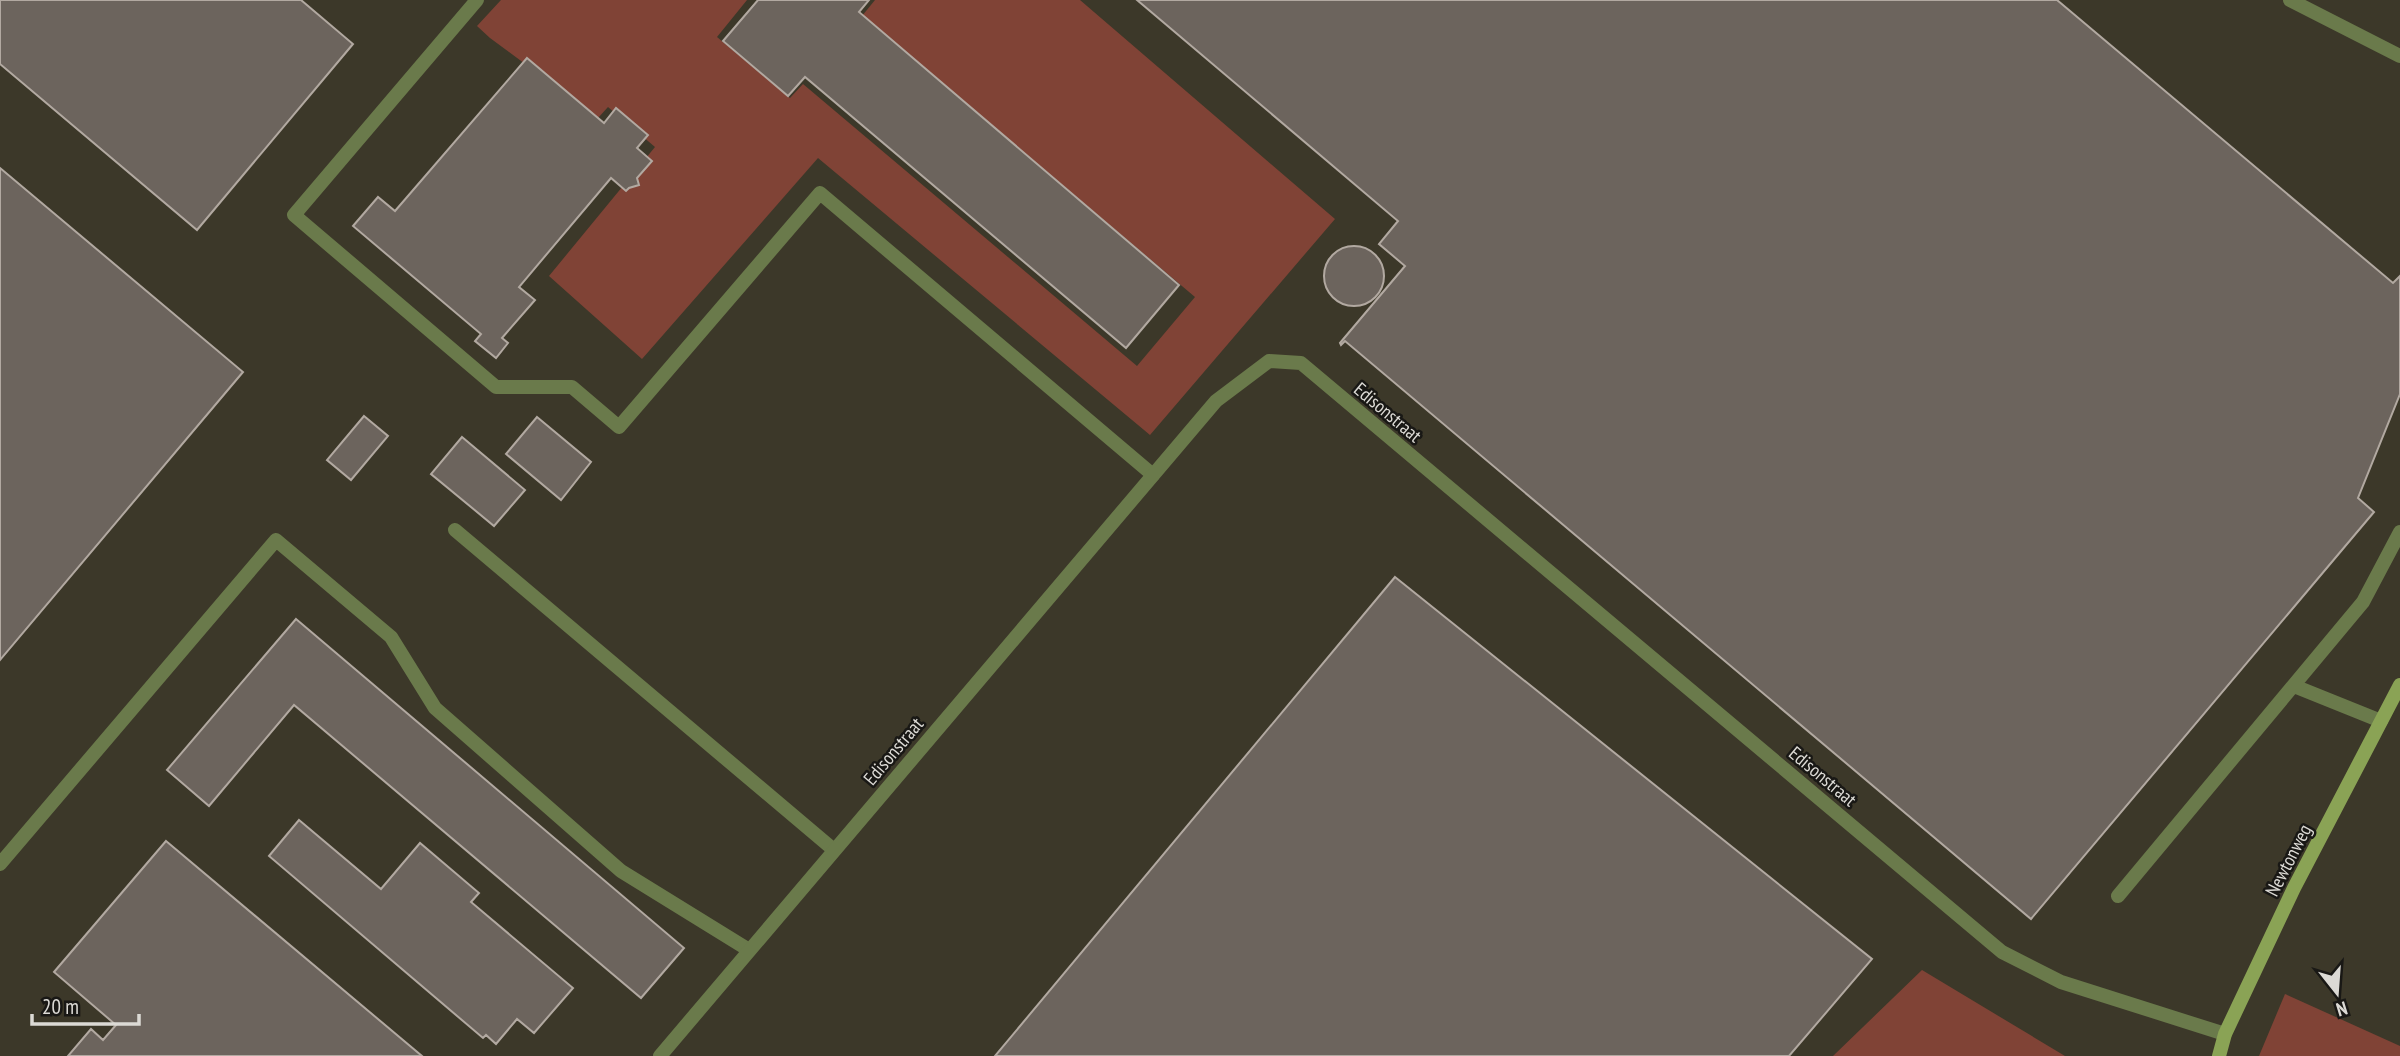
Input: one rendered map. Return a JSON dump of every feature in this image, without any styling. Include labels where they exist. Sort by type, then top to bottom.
[{"type":"street","points":[[477,0],[294,215],[496,387],[572,387],[619,427],[820,193],[1153,475]]},
{"type":"street","points":[[2290,0],[2400,56]]},
{"type":"street","name":"Edisonstraat","points":[[660,1056],[1216,401],[1269,361],[1301,363],[2002,952],[2061,982],[2225,1034]]},
{"type":"street","points":[[455,530],[834,850]]},
{"type":"street","points":[[2118,896],[2363,602],[2400,532]]},
{"type":"street","points":[[0,864],[276,540],[391,637],[435,708],[621,871],[749,950]]},
{"type":"street","points":[[2294,685],[2381,721]]},
{"type":"street","name":"Newtonweg","points":[[2219,1056],[2225,1034],[2294,888],[2400,685]]},
{"type":"shaded area","points":[[0,0],[2400,0],[2400,1056],[0,1056]]},
{"type":"shaded area","points":[[501,0],[747,0],[717,37],[790,98],[803,84],[1137,366],[1195,297],[862,16],[875,0],[1080,0],[1335,219],[1150,435],[818,158],[642,359],[549,276],[655,147],[608,107],[598,118],[477,26]]},
{"type":"shaded area","points":[[1922,970],[2065,1056],[1833,1056]]},
{"type":"shaded area","points":[[2285,994],[2400,1046],[2400,1056],[2259,1056]]},
{"type":"building","points":[[0,0],[301,0],[353,44],[197,230],[0,64]]},
{"type":"building","points":[[758,0],[869,0],[859,12],[1179,285],[1126,348],[805,77],[788,96],[723,41]]},
{"type":"building","points":[[1137,0],[2057,0],[2393,283],[2400,276],[2400,394],[2358,498],[2374,512],[2031,919],[1345,341],[1341,345],[1405,266],[1379,244],[1398,221]]},
{"type":"building","points":[[527,58],[604,123],[616,108],[648,135],[637,148],[652,161],[637,178],[639,185],[626,191],[611,178],[519,287],[535,300],[502,338],[508,343],[496,358],[475,341],[481,334],[353,226],[378,197],[395,211]]},
{"type":"building","points":[[0,168],[243,372],[0,660]]},
{"type":"building","points":[[1354,246],[1375,255],[1384,276],[1375,297],[1354,306],[1333,297],[1324,276],[1333,255]]},
{"type":"building","points":[[364,416],[388,436],[351,480],[327,460]]},
{"type":"building","points":[[537,417],[591,462],[561,500],[506,454]]},
{"type":"building","points":[[462,437],[525,490],[494,526],[431,474]]},
{"type":"building","points":[[1395,577],[1872,959],[1789,1056],[995,1056]]},
{"type":"building","points":[[296,619],[684,948],[641,998],[294,705],[209,806],[167,770]]},
{"type":"building","points":[[299,820],[381,889],[420,843],[479,893],[471,902],[573,988],[534,1033],[517,1019],[496,1044],[486,1035],[483,1038],[269,856]]},
{"type":"building","points":[[166,841],[422,1056],[68,1056],[91,1029],[103,1040],[116,1025],[54,972]]}]
